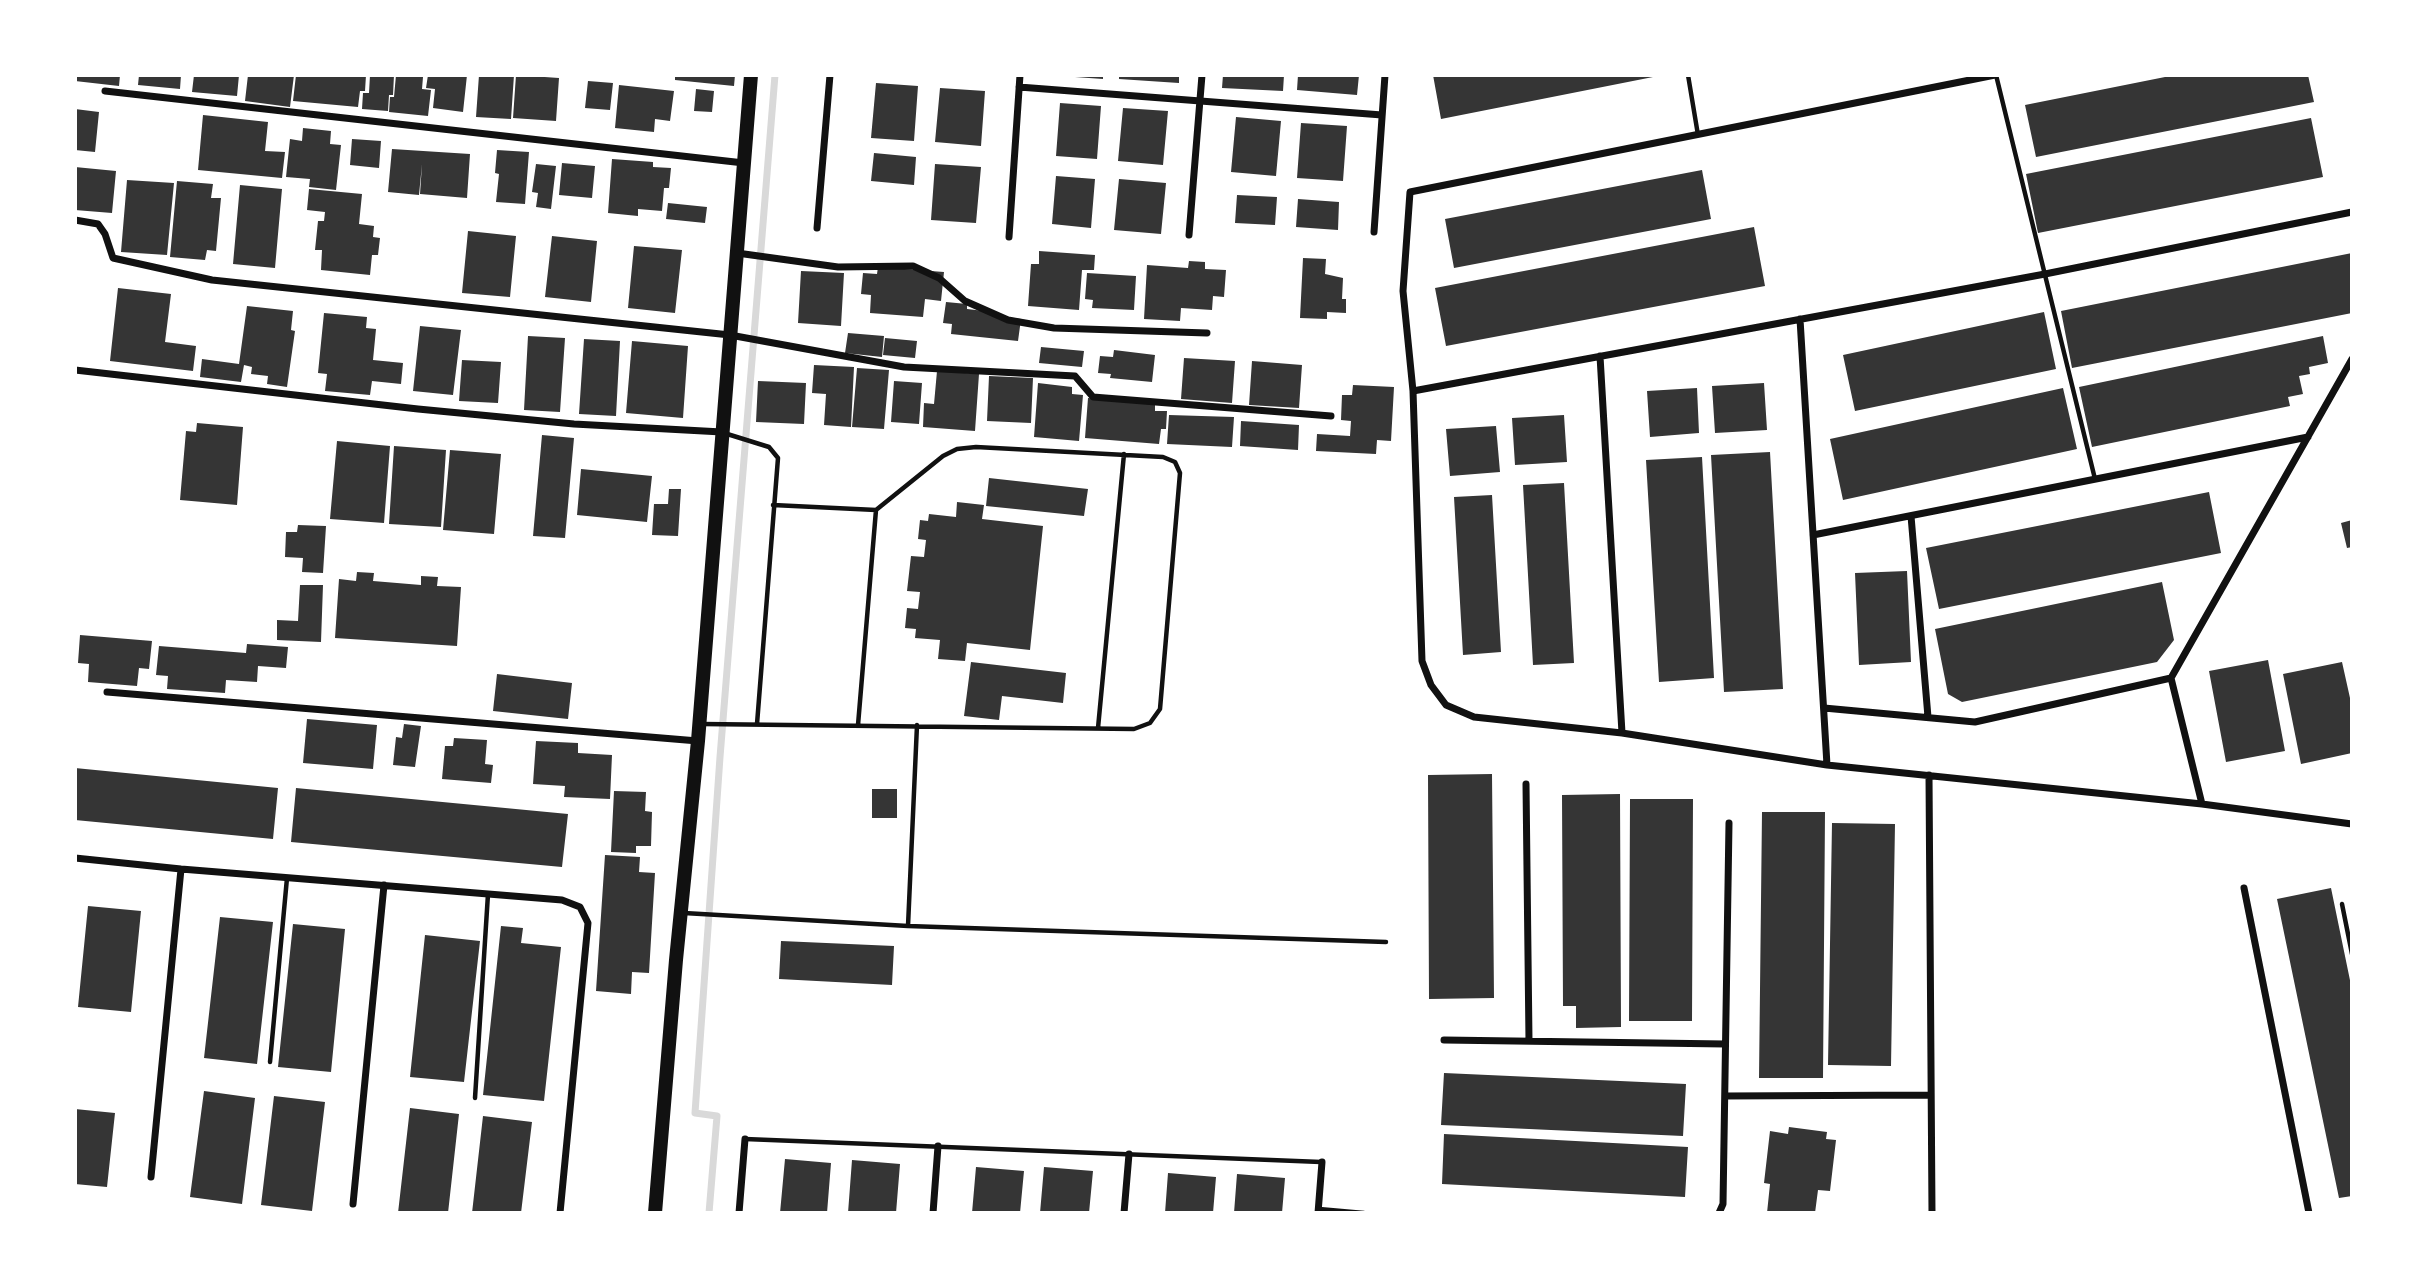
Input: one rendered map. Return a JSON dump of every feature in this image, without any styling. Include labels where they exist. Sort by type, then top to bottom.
[{"type":"main road","points":[[655,1213],[680,913],[698,741],[706,724],[722,432],[751,75]]},
{"type":"street","points":[[817,228],[830,75]]},
{"type":"street","points":[[1009,237],[1020,75]]},
{"type":"street","points":[[1189,235],[1202,75]]},
{"type":"street","points":[[1374,232],[1385,75]]},
{"type":"street","points":[[1996,75],[1410,192],[1403,291],[1413,391],[1422,661],[1431,685],[1446,705],[1474,717],[1622,733],[1827,765],[2202,804],[2352,824]]},
{"type":"street","points":[[1019,87],[1382,115]]},
{"type":"street","points":[[105,92],[744,163]]},
{"type":"street","points":[[1413,391],[2045,274],[2352,212]]},
{"type":"street","points":[[75,220],[98,224],[105,234],[113,258],[212,280],[730,335],[904,368],[1075,376],[1093,397],[1331,416]]},
{"type":"street","points":[[737,253],[838,267],[913,267],[940,278],[965,301],[1008,320],[1054,328],[1207,333]]},
{"type":"street","points":[[1800,319],[1827,765]]},
{"type":"street","points":[[1600,356],[1622,733]]},
{"type":"street","points":[[2202,804],[2171,678],[2352,359]]},
{"type":"street","points":[[75,370],[418,410],[574,424],[722,432]]},
{"type":"street","points":[[1813,535],[2308,437]]},
{"type":"street","points":[[1911,516],[1928,717]]},
{"type":"street","points":[[1824,708],[1975,722],[2171,678]]},
{"type":"street","points":[[107,692],[698,741]]},
{"type":"street","points":[[1929,775],[1932,1213]]},
{"type":"street","points":[[1526,784],[1528,1041]]},
{"type":"street","points":[[1719,1213],[1723,1204],[1729,823]]},
{"type":"street","points":[[75,858],[562,900],[580,907],[588,923],[561,1213]]},
{"type":"street","points":[[151,1177],[181,869]]},
{"type":"street","points":[[353,1204],[384,885]]},
{"type":"street","points":[[2244,888],[2309,1213]]},
{"type":"street","points":[[1444,1040],[1726,1044]]},
{"type":"street","points":[[1725,1096],[1930,1095]]},
{"type":"street","points":[[739,1213],[745,1139]]},
{"type":"street","points":[[933,1213],[938,1146]]},
{"type":"street","points":[[1124,1213],[1129,1154]]},
{"type":"street","points":[[1319,1211],[1322,1162]]},
{"type":"lane","points":[[1688,75],[1698,135]]},
{"type":"lane","points":[[1996,75],[2095,479]]},
{"type":"lane","points":[[722,432],[769,447],[778,458],[757,724]]},
{"type":"lane","points":[[706,724],[1134,729],[1150,723],[1160,709],[1180,473],[1175,462],[1163,457],[1124,454],[976,447],[957,449],[943,456],[876,510],[773,505]]},
{"type":"lane","points":[[1098,729],[1124,454]]},
{"type":"lane","points":[[858,725],[876,510]]},
{"type":"lane","points":[[908,926],[917,725]]},
{"type":"lane","points":[[270,1062],[287,877]]},
{"type":"lane","points":[[475,1098],[488,893]]},
{"type":"lane","points":[[2342,904],[2352,954]]},
{"type":"lane","points":[[680,913],[908,926],[1386,942]]},
{"type":"lane","points":[[745,1139],[1322,1162]]},
{"type":"lane","points":[[1319,1211],[1364,1213]]},
{"type":"building","points":[[75,75],[120,75],[119,86],[75,81]]},
{"type":"building","points":[[139,75],[181,75],[180,89],[138,85]]},
{"type":"building","points":[[194,75],[239,75],[237,96],[192,92]]},
{"type":"building","points":[[248,75],[294,75],[290,107],[245,101]]},
{"type":"building","points":[[296,75],[366,75],[365,91],[360,91],[358,107],[293,101]]},
{"type":"building","points":[[370,75],[394,75],[393,95],[389,95],[388,111],[362,109],[363,93],[369,93]]},
{"type":"building","points":[[396,75],[423,77],[422,89],[431,90],[428,116],[389,112],[390,97],[394,97]]},
{"type":"building","points":[[428,75],[467,75],[463,112],[433,108],[435,89],[426,88]]},
{"type":"building","points":[[479,75],[514,75],[511,119],[476,117]]},
{"type":"building","points":[[516,75],[559,78],[556,121],[513,118]]},
{"type":"building","points":[[675,75],[735,75],[734,86],[675,80]]},
{"type":"building","points":[[1103,75],[1103,79],[1075,77]]},
{"type":"building","points":[[1119,75],[1179,75],[1179,83],[1119,79]]},
{"type":"building","points":[[1223,75],[1284,75],[1283,91],[1222,88]]},
{"type":"building","points":[[1298,75],[1359,75],[1357,95],[1297,90]]},
{"type":"building","points":[[1433,75],[1653,75],[1653,77],[1441,119]]},
{"type":"building","points":[[2175,75],[2308,75],[2314,102],[2036,157],[2025,105]]},
{"type":"building","points":[[588,81],[613,83],[610,110],[585,108]]},
{"type":"building","points":[[876,83],[918,86],[914,141],[871,138]]},
{"type":"building","points":[[619,85],[674,91],[670,121],[655,119],[654,132],[615,128]]},
{"type":"building","points":[[940,88],[985,91],[981,146],[935,142]]},
{"type":"building","points":[[696,89],[714,91],[712,112],[694,111]]},
{"type":"building","points":[[1060,103],[1101,106],[1097,159],[1056,156]]},
{"type":"building","points":[[1123,108],[1168,111],[1163,165],[1118,161]]},
{"type":"building","points":[[75,109],[99,112],[95,152],[75,150]]},
{"type":"building","points":[[203,115],[268,122],[265,151],[285,152],[282,178],[198,170]]},
{"type":"building","points":[[1236,117],[1281,121],[1276,176],[1231,172]]},
{"type":"building","points":[[2311,118],[2323,177],[2038,233],[2026,174]]},
{"type":"building","points":[[1301,123],[1347,126],[1343,181],[1297,178]]},
{"type":"building","points":[[303,128],[331,131],[330,144],[341,145],[336,190],[309,187],[310,179],[286,177],[290,139],[302,141]]},
{"type":"building","points":[[352,139],[381,141],[379,168],[350,165]]},
{"type":"building","points":[[392,149],[470,154],[467,198],[420,194],[422,164],[419,195],[388,192]]},
{"type":"building","points":[[497,150],[529,152],[525,204],[496,202],[499,174],[495,173]]},
{"type":"building","points":[[874,153],[916,157],[914,185],[871,181]]},
{"type":"building","points":[[612,159],[653,162],[653,167],[671,168],[669,188],[664,188],[662,211],[638,209],[638,216],[608,213]]},
{"type":"building","points":[[562,163],[595,166],[592,198],[559,195]]},
{"type":"building","points":[[536,164],[556,166],[551,209],[536,207],[538,193],[532,192]]},
{"type":"building","points":[[935,164],[981,167],[976,223],[931,220]]},
{"type":"building","points":[[75,167],[116,171],[112,213],[75,210]]},
{"type":"building","points":[[1702,170],[1711,219],[1454,268],[1445,219]]},
{"type":"building","points":[[1056,176],[1095,179],[1091,228],[1052,224]]},
{"type":"building","points":[[1119,179],[1166,183],[1161,234],[1114,230]]},
{"type":"building","points":[[127,180],[174,183],[167,255],[121,252]]},
{"type":"building","points":[[177,181],[213,184],[211,198],[221,198],[216,251],[207,250],[205,260],[170,257]]},
{"type":"building","points":[[240,185],[282,189],[275,268],[233,264]]},
{"type":"building","points":[[309,189],[362,194],[359,224],[374,226],[373,237],[380,238],[378,255],[372,255],[370,275],[321,270],[322,250],[315,250],[318,221],[324,221],[325,212],[307,210]]},
{"type":"building","points":[[1237,195],[1277,197],[1275,225],[1235,223]]},
{"type":"building","points":[[1298,199],[1339,202],[1338,230],[1296,227]]},
{"type":"building","points":[[668,203],[707,207],[705,223],[666,219]]},
{"type":"building","points":[[1754,227],[1765,286],[1446,346],[1435,288]]},
{"type":"building","points":[[468,231],[516,236],[510,297],[462,293]]},
{"type":"building","points":[[552,236],[597,241],[591,302],[545,297]]},
{"type":"building","points":[[634,246],[682,250],[675,313],[628,308]]},
{"type":"building","points":[[1039,251],[1095,255],[1094,270],[1082,270],[1079,310],[1028,306],[1031,264],[1039,264]]},
{"type":"building","points":[[2352,253],[2352,313],[2072,368],[2061,311]]},
{"type":"building","points":[[1303,258],[1326,259],[1325,274],[1343,278],[1342,299],[1346,299],[1346,313],[1327,312],[1327,319],[1300,318]]},
{"type":"building","points":[[1189,261],[1205,262],[1205,269],[1226,270],[1224,297],[1213,296],[1212,310],[1181,308],[1180,321],[1144,319],[1147,265],[1188,268]]},
{"type":"building","points":[[878,267],[944,272],[941,301],[925,299],[923,317],[870,313],[871,295],[861,294],[863,273],[877,274]]},
{"type":"building","points":[[801,271],[844,273],[841,326],[798,323]]},
{"type":"building","points":[[1087,273],[1136,276],[1134,310],[1092,308],[1093,300],[1085,299]]},
{"type":"building","points":[[118,288],[171,294],[165,342],[196,346],[193,371],[110,361]]},
{"type":"building","points":[[946,302],[967,304],[967,309],[1021,319],[1018,341],[951,334],[952,324],[943,323]]},
{"type":"building","points":[[247,306],[293,311],[291,330],[295,331],[287,387],[267,384],[268,376],[251,374],[252,367],[244,365],[241,382],[200,377],[202,359],[239,364]]},
{"type":"building","points":[[2044,312],[2056,369],[1855,411],[1843,355]]},
{"type":"building","points":[[324,313],[367,317],[366,328],[376,329],[373,360],[403,363],[401,384],[372,381],[370,395],[325,391],[327,374],[318,373]]},
{"type":"building","points":[[420,326],[461,330],[453,395],[413,391]]},
{"type":"building","points":[[848,333],[884,336],[882,357],[845,353]]},
{"type":"building","points":[[528,336],[565,338],[560,412],[524,410]]},
{"type":"building","points":[[2323,336],[2328,363],[2309,367],[2310,374],[2299,376],[2303,394],[2288,397],[2290,406],[2092,447],[2079,387]]},
{"type":"building","points":[[885,338],[917,341],[915,358],[883,355]]},
{"type":"building","points":[[584,339],[620,341],[616,416],[579,414]]},
{"type":"building","points":[[632,341],[688,346],[683,418],[626,413]]},
{"type":"building","points":[[1041,347],[1084,351],[1082,367],[1039,363]]},
{"type":"building","points":[[1114,350],[1155,355],[1152,382],[1110,378],[1111,374],[1098,373],[1100,356],[1113,357]]},
{"type":"building","points":[[1184,358],[1235,361],[1232,403],[1181,399]]},
{"type":"building","points":[[462,360],[501,362],[498,403],[459,401]]},
{"type":"building","points":[[1252,361],[1302,365],[1299,408],[1249,405]]},
{"type":"building","points":[[814,365],[854,367],[851,427],[824,425],[826,394],[812,393]]},
{"type":"building","points":[[857,368],[889,370],[884,429],[852,427]]},
{"type":"building","points":[[937,371],[979,374],[975,431],[923,427],[924,403],[934,404]]},
{"type":"building","points":[[989,376],[1033,378],[1031,423],[987,421]]},
{"type":"building","points":[[758,381],[806,383],[804,424],[756,422]]},
{"type":"building","points":[[894,381],[922,383],[919,424],[891,422]]},
{"type":"building","points":[[1038,383],[1072,387],[1072,394],[1083,395],[1079,441],[1034,437]]},
{"type":"building","points":[[1764,383],[1767,430],[1715,433],[1712,386]]},
{"type":"building","points":[[1353,385],[1394,387],[1391,441],[1377,440],[1376,454],[1316,451],[1317,434],[1350,436],[1351,421],[1341,420],[1342,395],[1352,395]]},
{"type":"building","points":[[1697,388],[1699,433],[1650,437],[1647,391]]},
{"type":"building","points":[[2063,388],[2077,449],[1843,500],[1830,439]]},
{"type":"building","points":[[1088,398],[1155,403],[1155,411],[1167,411],[1166,429],[1161,429],[1159,444],[1085,438]]},
{"type":"building","points":[[1169,415],[1234,417],[1232,447],[1167,444]]},
{"type":"building","points":[[1564,415],[1567,462],[1515,465],[1512,418]]},
{"type":"building","points":[[1241,421],[1299,425],[1298,450],[1240,446]]},
{"type":"building","points":[[197,423],[243,427],[237,505],[180,500],[186,431],[196,432]]},
{"type":"building","points":[[1496,426],[1500,472],[1450,476],[1446,429]]},
{"type":"building","points":[[542,435],[574,438],[565,538],[533,536]]},
{"type":"building","points":[[337,441],[390,446],[384,523],[330,519]]},
{"type":"building","points":[[394,446],[446,450],[441,527],[389,524]]},
{"type":"building","points":[[450,450],[501,454],[494,534],[443,530]]},
{"type":"building","points":[[1770,452],[1783,689],[1724,692],[1711,455]]},
{"type":"building","points":[[1702,457],[1714,678],[1659,682],[1646,460]]},
{"type":"building","points":[[581,469],[652,476],[647,522],[577,515]]},
{"type":"building","points":[[989,478],[1088,489],[1084,516],[986,506]]},
{"type":"building","points":[[1564,483],[1574,663],[1533,665],[1523,485]]},
{"type":"building","points":[[669,489],[681,489],[678,536],[652,535],[654,504],[668,504]]},
{"type":"building","points":[[2209,492],[2221,553],[1939,609],[1926,548]]},
{"type":"building","points":[[1492,495],[1501,652],[1463,655],[1454,497]]},
{"type":"building","points":[[957,502],[984,505],[982,519],[1043,526],[1030,650],[967,643],[965,661],[938,659],[940,640],[915,638],[916,629],[905,628],[907,608],[918,609],[920,592],[907,591],[911,556],[924,557],[926,540],[918,539],[920,520],[928,521],[929,514],[956,517]]},
{"type":"building","points":[[2352,520],[2352,547],[2347,548],[2341,523]]},
{"type":"building","points":[[298,525],[326,526],[323,573],[302,572],[303,558],[285,557],[286,532],[297,532]]},
{"type":"building","points":[[1907,571],[1911,662],[1859,665],[1855,573]]},
{"type":"building","points":[[357,572],[374,573],[373,581],[421,585],[421,576],[438,577],[437,586],[461,587],[457,646],[335,638],[339,579],[356,581]]},
{"type":"building","points":[[2162,582],[2174,640],[2157,662],[1962,702],[1948,694],[1935,629]]},
{"type":"building","points":[[300,585],[323,585],[321,642],[277,640],[277,620],[298,621]]},
{"type":"building","points":[[80,635],[152,641],[149,669],[139,668],[137,686],[88,682],[89,664],[78,663]]},
{"type":"building","points":[[247,644],[288,647],[286,668],[258,666],[257,682],[226,680],[225,693],[167,689],[168,676],[156,675],[159,646],[246,653]]},
{"type":"building","points":[[2268,660],[2285,751],[2226,762],[2209,671]]},
{"type":"building","points":[[971,662],[1066,673],[1063,703],[1002,696],[999,720],[964,716]]},
{"type":"building","points":[[2342,662],[2352,707],[2352,753],[2301,764],[2283,674]]},
{"type":"building","points":[[497,674],[572,683],[568,719],[493,711]]},
{"type":"building","points":[[307,719],[377,725],[373,769],[303,763]]},
{"type":"building","points":[[404,724],[421,726],[415,767],[393,765],[396,737],[402,738]]},
{"type":"building","points":[[454,738],[487,740],[485,764],[493,765],[491,783],[442,779],[445,746],[453,746]]},
{"type":"building","points":[[536,741],[578,743],[578,753],[612,755],[610,799],[564,797],[565,786],[533,784]]},
{"type":"building","points":[[75,768],[278,788],[273,839],[75,820]]},
{"type":"building","points":[[1492,774],[1494,998],[1429,999],[1428,775]]},
{"type":"building","points":[[296,788],[568,814],[562,867],[291,842]]},
{"type":"building","points":[[872,789],[897,789],[897,818],[872,818]]},
{"type":"building","points":[[614,791],[646,792],[645,811],[652,812],[651,846],[636,846],[636,853],[611,852]]},
{"type":"building","points":[[1620,794],[1621,1027],[1576,1028],[1576,1006],[1563,1006],[1562,795]]},
{"type":"building","points":[[1630,799],[1693,799],[1692,1021],[1629,1021]]},
{"type":"building","points":[[1762,812],[1825,812],[1823,1078],[1759,1078]]},
{"type":"building","points":[[1832,823],[1895,824],[1891,1066],[1828,1065]]},
{"type":"building","points":[[605,855],[640,857],[639,872],[655,873],[649,973],[632,972],[631,994],[596,991]]},
{"type":"building","points":[[2331,888],[2352,990],[2352,1196],[2339,1198],[2277,899]]},
{"type":"building","points":[[88,906],[141,911],[131,1012],[78,1007]]},
{"type":"building","points":[[220,917],[273,922],[257,1064],[204,1058]]},
{"type":"building","points":[[293,924],[345,929],[331,1072],[278,1067]]},
{"type":"building","points":[[501,926],[523,928],[521,943],[561,947],[544,1101],[483,1095]]},
{"type":"building","points":[[425,935],[480,941],[464,1082],[410,1077]]},
{"type":"building","points":[[781,941],[894,946],[892,985],[779,979]]},
{"type":"building","points":[[1444,1073],[1686,1084],[1683,1136],[1441,1125]]},
{"type":"building","points":[[204,1091],[255,1098],[242,1204],[190,1197]]},
{"type":"building","points":[[274,1096],[325,1102],[312,1211],[261,1205]]},
{"type":"building","points":[[410,1108],[459,1114],[448,1213],[398,1213]]},
{"type":"building","points":[[75,1109],[115,1113],[107,1187],[75,1184]]},
{"type":"building","points":[[483,1116],[532,1122],[521,1213],[472,1213]]},
{"type":"building","points":[[1789,1127],[1827,1132],[1826,1139],[1836,1140],[1830,1191],[1818,1190],[1815,1213],[1767,1213],[1770,1184],[1764,1183],[1770,1131],[1788,1134]]},
{"type":"building","points":[[1444,1134],[1688,1147],[1685,1197],[1442,1184]]},
{"type":"building","points":[[785,1159],[831,1163],[827,1213],[780,1213]]},
{"type":"building","points":[[852,1160],[900,1164],[896,1213],[848,1213]]},
{"type":"building","points":[[976,1167],[1024,1171],[1020,1213],[972,1213]]},
{"type":"building","points":[[1044,1167],[1093,1171],[1089,1213],[1040,1213]]},
{"type":"building","points":[[1168,1173],[1216,1177],[1213,1213],[1165,1213]]},
{"type":"building","points":[[1237,1174],[1285,1178],[1282,1213],[1234,1213]]},
{"type":"waterway","points":[[709,1213],[717,1116],[695,1113],[720,757],[775,75]]}]
